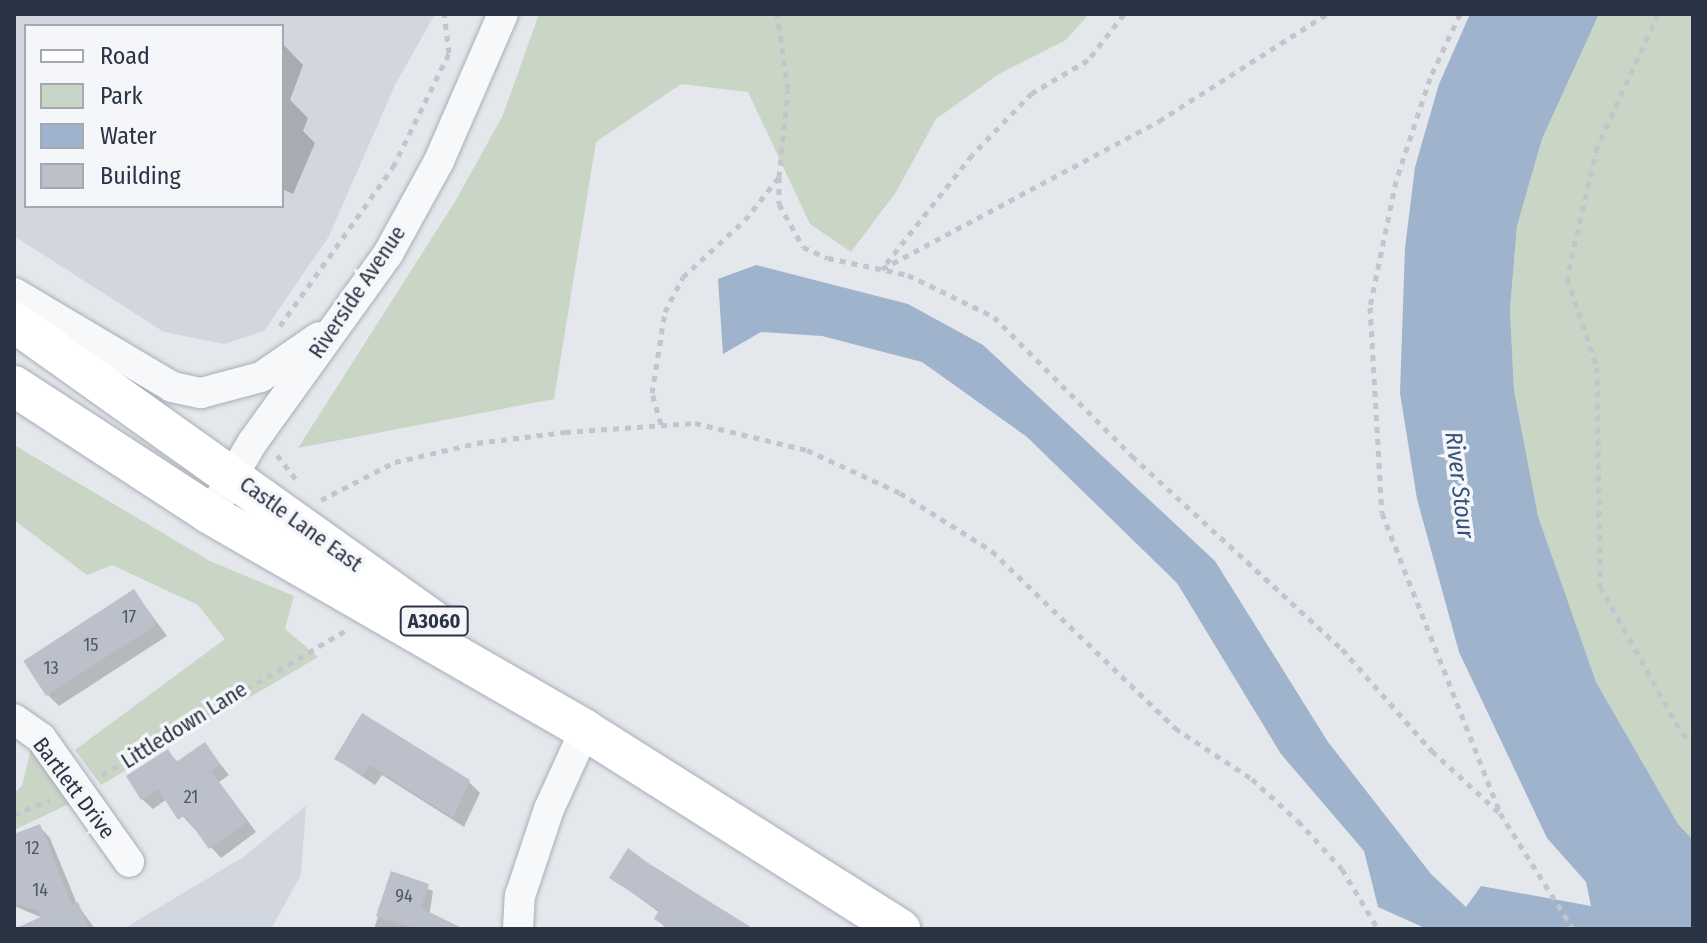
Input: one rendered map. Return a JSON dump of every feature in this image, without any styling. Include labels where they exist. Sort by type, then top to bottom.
[{"type":"main road","name":"Castle Lane East","points":[[14,322],[585,730]]},
{"type":"main road","name":"Castle Lane East","points":[[14,386],[210,514],[585,730],[900,929]]},
{"type":"street","name":"Riverside Avenue","points":[[210,514],[336,324],[389,252],[439,161],[503,14]]},
{"type":"street","points":[[14,293],[172,387],[201,393],[261,377],[336,324]]},
{"type":"street","name":"Bartlett Drive","points":[[14,719],[41,738],[74,791],[129,862]]},
{"type":"street","points":[[518,929],[520,896],[549,809],[585,730]]},
{"type":"path","points":[[277,329],[352,230],[415,125],[449,53],[444,14]]},
{"type":"path","points":[[777,14],[788,89],[779,204],[803,247],[828,258],[882,269],[944,289],[994,317],[1132,456],[1228,538],[1342,649],[1432,751],[1500,813]]},
{"type":"path","points":[[882,269],[972,155],[1032,93],[1088,60],[1124,14]]},
{"type":"path","points":[[882,269],[1159,121],[1327,14]]},
{"type":"path","points":[[1460,14],[1430,78],[1396,181],[1370,307],[1382,513],[1500,813],[1573,929]]},
{"type":"path","points":[[1658,14],[1597,147],[1567,278],[1597,367],[1600,586],[1682,734],[1693,739]]},
{"type":"path","points":[[661,424],[652,393],[665,312],[683,277],[745,220],[779,177]]},
{"type":"path","points":[[320,501],[375,468],[463,446],[661,424],[695,423],[753,433],[807,450],[900,493],[992,551],[1175,728],[1252,779],[1298,821],[1342,869],[1378,929]]},
{"type":"path","name":"Littledown Lane","points":[[14,815],[74,791],[351,628]]},
{"type":"shaded area","points":[[14,14],[435,14],[395,85],[329,236],[264,331],[224,344],[164,332],[14,236]]},
{"type":"shaded area","points":[[306,806],[301,875],[271,929],[123,929],[242,858]]},
{"type":"green space","points":[[539,14],[1089,14],[1066,40],[999,74],[936,119],[896,192],[851,252],[810,224],[748,92],[681,84],[596,142],[554,399],[298,448],[456,200],[503,115]]},
{"type":"green space","points":[[1599,14],[1693,14],[1693,840],[1678,824],[1596,682],[1538,516],[1514,390],[1510,310],[1517,226],[1542,139]]},
{"type":"green space","points":[[14,445],[210,561],[294,596],[285,629],[318,657],[101,785],[75,750],[225,639],[198,605],[112,565],[87,575],[14,520]]},
{"type":"green space","points":[[31,749],[69,804],[14,830],[14,793],[22,786]]},
{"type":"water","name":"River Stour","points":[[1470,14],[1599,14],[1542,139],[1517,226],[1510,310],[1514,390],[1538,516],[1596,682],[1678,824],[1693,840],[1693,929],[1427,929],[1378,907],[1364,851],[1281,754],[1177,583],[1027,437],[922,362],[822,336],[761,332],[723,354],[718,279],[756,265],[908,304],[983,345],[1215,561],[1328,742],[1431,874],[1466,907],[1481,886],[1591,906],[1586,882],[1547,838],[1459,652],[1417,499],[1400,393],[1405,248],[1415,167],[1439,84]]},
{"type":"building","points":[[134,589],[157,624],[46,696],[23,661]]},
{"type":"building","points":[[362,713],[470,780],[453,818],[370,765],[363,775],[334,759]]},
{"type":"building","points":[[205,742],[220,764],[211,771],[248,821],[209,849],[185,815],[178,820],[158,789],[141,800],[126,776],[168,749],[176,762]]},
{"type":"building","points":[[40,824],[72,905],[78,902],[89,929],[14,929],[41,917],[38,910],[14,904],[14,834]]},
{"type":"building","points":[[628,848],[656,869],[754,929],[670,929],[654,919],[659,910],[609,878]]},
{"type":"building","points":[[391,871],[429,884],[421,908],[464,929],[418,929],[376,916]]}]
